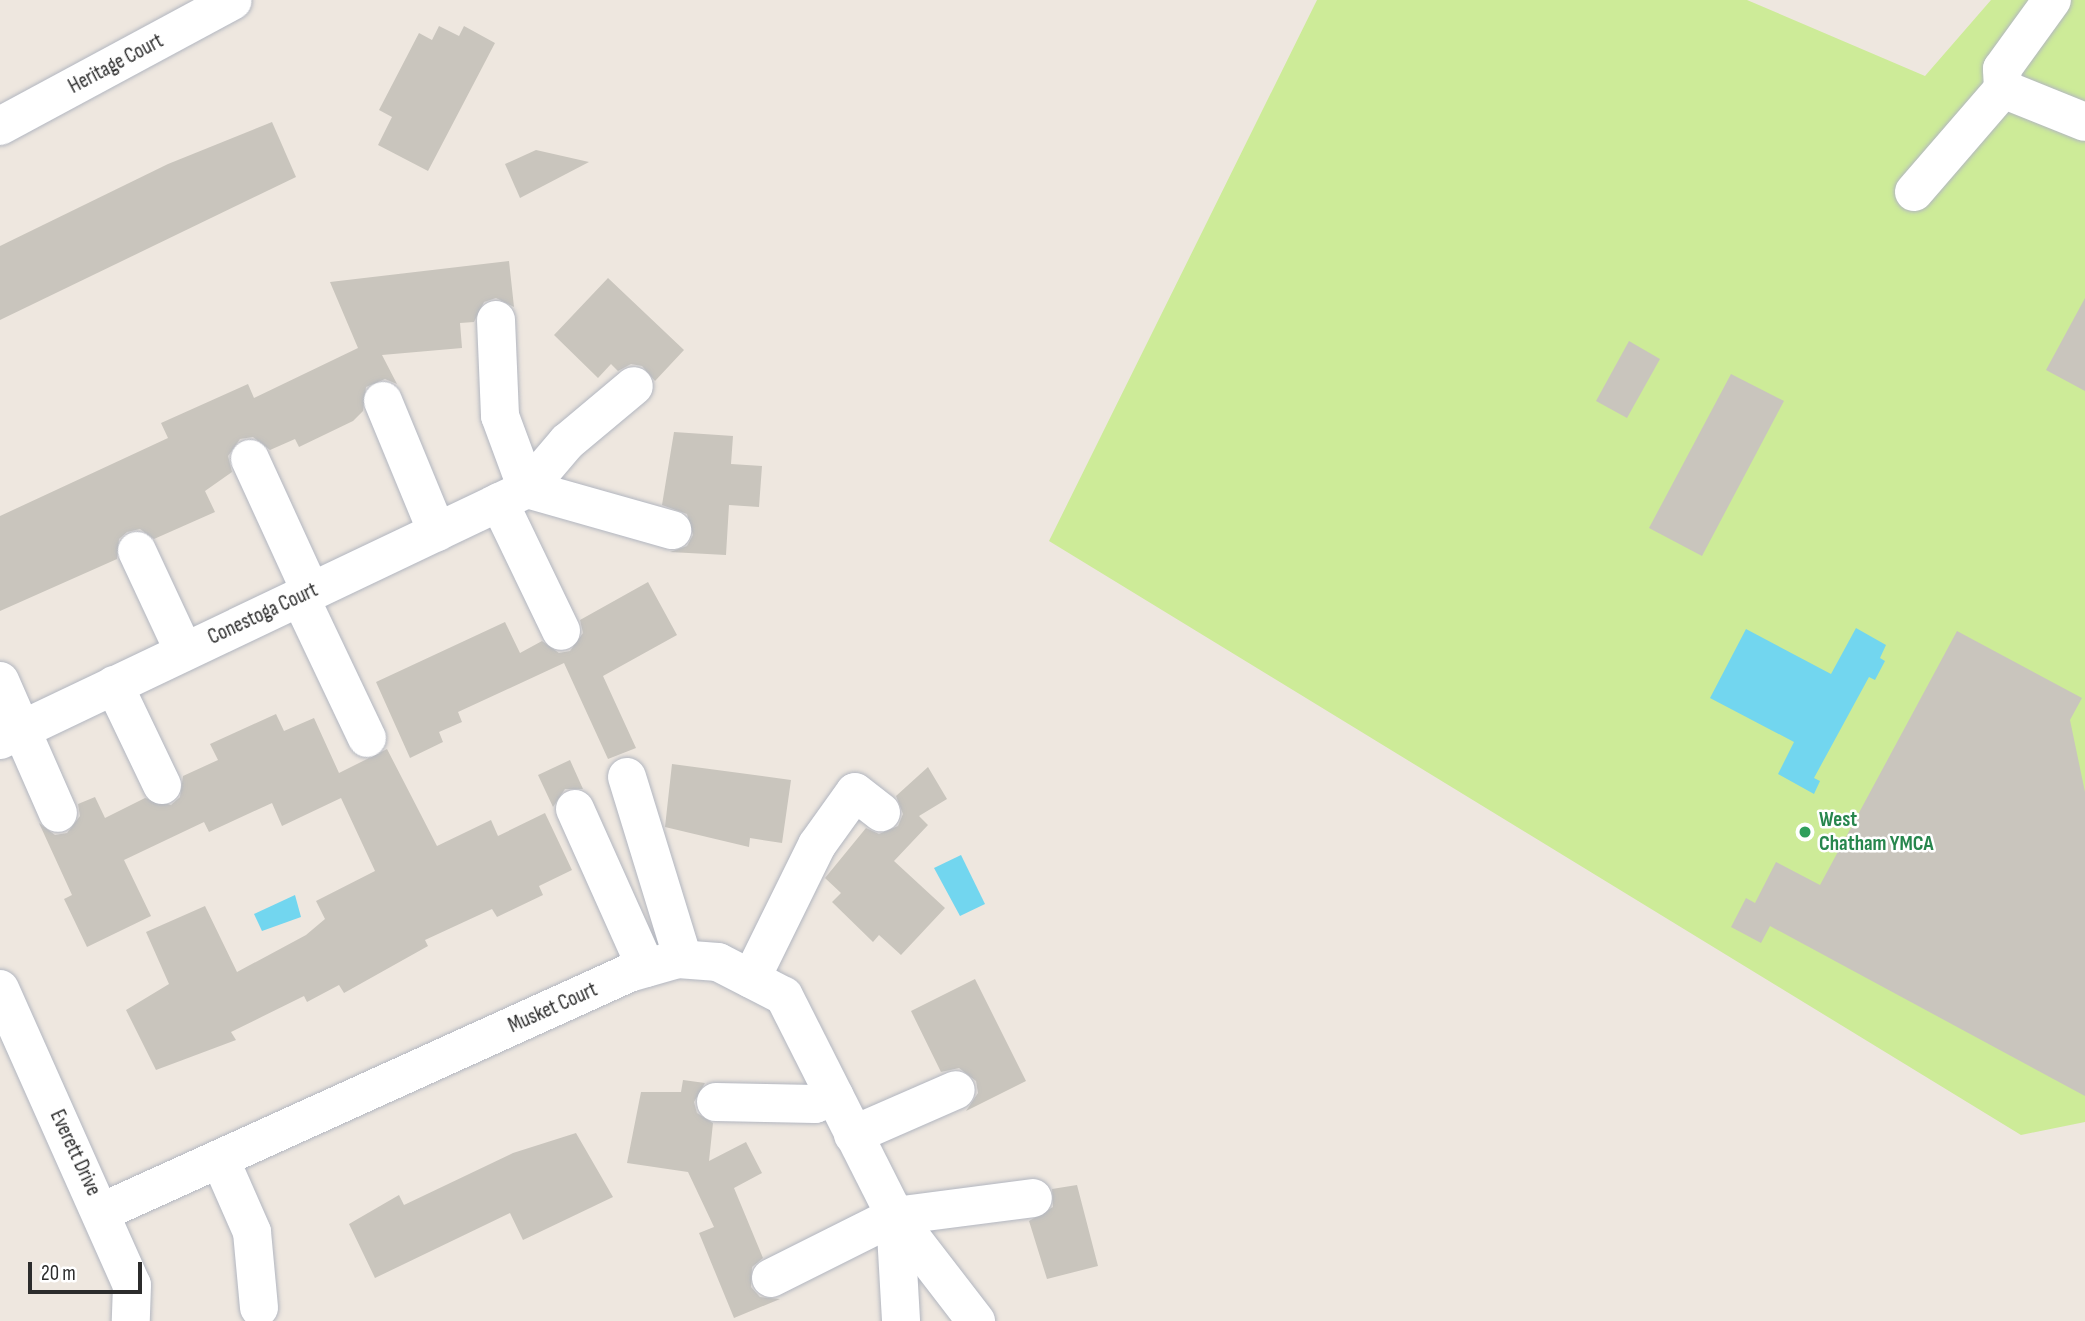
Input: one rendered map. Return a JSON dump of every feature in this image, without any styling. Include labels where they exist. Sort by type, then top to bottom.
[{"type":"street","points":[[1914,192],[2003,89],[2002,69],[2052,0]]},
{"type":"street","name":"Heritage Court","points":[[0,126],[232,1]]},
{"type":"street","points":[[2003,89],[2085,121]]},
{"type":"street","points":[[496,320],[500,416],[513,496],[561,631]]},
{"type":"street","points":[[513,496],[567,442],[634,386]]},
{"type":"street","points":[[383,401],[437,532]]},
{"type":"street","points":[[250,460],[367,738]]},
{"type":"street","points":[[513,496],[672,530]]},
{"type":"street","name":"Conestoga Court","points":[[9,735],[513,496]]},
{"type":"street","points":[[138,551],[184,652]]},
{"type":"street","points":[[0,681],[9,735],[58,813]]},
{"type":"street","points":[[114,685],[162,785]]},
{"type":"street","points":[[627,777],[684,959]]},
{"type":"street","points":[[751,979],[811,856],[855,792],[881,812]]},
{"type":"street","points":[[575,809],[646,968]]},
{"type":"street","name":"Musket Court","points":[[102,1212],[646,968],[684,959],[718,962],[784,996],[895,1216]]},
{"type":"street","name":"Everett Drive","points":[[0,989],[102,1212],[132,1285],[131,1321]]},
{"type":"street","points":[[853,1135],[956,1090]]},
{"type":"street","points":[[716,1102],[815,1104],[834,1096]]},
{"type":"street","points":[[220,1159],[252,1232],[260,1308]]},
{"type":"street","points":[[771,1278],[895,1216],[1033,1198]]},
{"type":"street","points":[[895,1216],[968,1315]]},
{"type":"street","points":[[895,1216],[901,1321]]},
{"type":"green space","name":"West Chatham YMCA","points":[[1317,0],[1747,0],[1925,76],[1991,0],[2085,0],[2085,1122],[2021,1135],[1049,541]]},
{"type":"water","points":[[1856,628],[1886,645],[1880,658],[1885,661],[1875,680],[1869,677],[1814,778],[1820,781],[1814,794],[1778,774],[1794,742],[1710,698],[1746,629],[1831,674]]},
{"type":"water","points":[[961,855],[985,904],[960,916],[934,868]]},
{"type":"water","points":[[295,895],[301,917],[262,931],[254,914]]},
{"type":"building","points":[[439,26],[459,36],[464,26],[495,43],[428,171],[378,145],[392,117],[379,110],[419,33],[432,40]]},
{"type":"building","points":[[272,122],[296,177],[0,320],[0,246],[168,164]]},
{"type":"building","points":[[536,150],[589,162],[520,198],[505,164]]},
{"type":"building","points":[[509,261],[514,307],[496,298],[484,302],[474,322],[460,323],[462,348],[382,355],[397,384],[385,379],[366,387],[363,411],[353,421],[299,447],[295,439],[270,450],[253,437],[240,439],[228,456],[232,472],[205,491],[215,512],[154,539],[140,529],[127,532],[119,539],[117,559],[0,611],[0,516],[168,438],[161,423],[248,384],[254,398],[358,348],[330,282]]},
{"type":"building","points":[[608,278],[684,350],[655,381],[642,366],[631,364],[618,371],[611,364],[598,378],[554,335]]},
{"type":"building","points":[[2085,298],[2085,391],[2046,370]]},
{"type":"building","points":[[1629,341],[1660,359],[1627,418],[1596,401]]},
{"type":"building","points":[[1731,374],[1784,401],[1702,556],[1649,528]]},
{"type":"building","points":[[674,432],[733,436],[731,464],[762,466],[759,507],[729,505],[726,555],[670,552],[687,546],[693,535],[687,514],[662,505]]},
{"type":"building","points":[[648,582],[677,635],[603,676],[636,748],[608,759],[564,663],[458,712],[462,722],[439,732],[443,742],[410,758],[376,682],[505,622],[520,653],[542,641],[559,653],[570,651],[583,633],[580,620]]},
{"type":"building","name":"West Chatham YMCA","points":[[1957,631],[2082,698],[2070,720],[2085,792],[2085,1096],[1770,926],[1761,943],[1731,927],[1746,898],[1755,903],[1776,862],[1820,885]]},
{"type":"building","points":[[276,714],[284,731],[314,718],[339,773],[387,749],[437,846],[491,820],[498,836],[545,813],[572,870],[539,886],[543,895],[497,917],[492,909],[425,940],[428,946],[344,993],[339,985],[307,1002],[304,996],[231,1032],[236,1040],[156,1070],[126,1010],[169,984],[146,932],[205,906],[237,972],[306,935],[325,919],[316,901],[375,871],[341,798],[282,826],[272,803],[209,832],[204,822],[124,860],[151,916],[87,947],[64,899],[72,895],[39,823],[55,835],[67,833],[80,816],[78,804],[95,797],[105,818],[145,798],[171,805],[180,797],[183,776],[218,760],[210,744]]},
{"type":"building","points":[[570,760],[583,789],[565,789],[553,807],[538,775]]},
{"type":"building","points":[[672,764],[791,780],[782,843],[750,838],[749,847],[665,827]]},
{"type":"building","points":[[928,767],[947,799],[919,816],[928,825],[894,861],[945,908],[901,955],[879,935],[873,942],[832,902],[841,893],[825,878],[866,828],[879,834],[898,826],[903,814],[896,796]]},
{"type":"building","points":[[975,979],[1026,1081],[966,1111],[978,1093],[976,1081],[959,1068],[941,1072],[911,1011]]},
{"type":"building","points":[[683,1080],[705,1083],[694,1102],[697,1113],[713,1123],[709,1161],[746,1142],[762,1173],[734,1188],[763,1258],[752,1267],[751,1287],[760,1297],[780,1299],[734,1318],[699,1233],[714,1227],[688,1172],[627,1163],[641,1092],[681,1092]]},
{"type":"building","points":[[576,1133],[613,1197],[523,1240],[510,1213],[375,1278],[349,1224],[399,1195],[404,1205],[513,1153]]},
{"type":"building","points":[[1077,1185],[1098,1266],[1047,1279],[1029,1221],[1053,1207],[1052,1189]]},
{"type":"place","name":"West Chatham YMCA","points":[[1805,832]]}]
